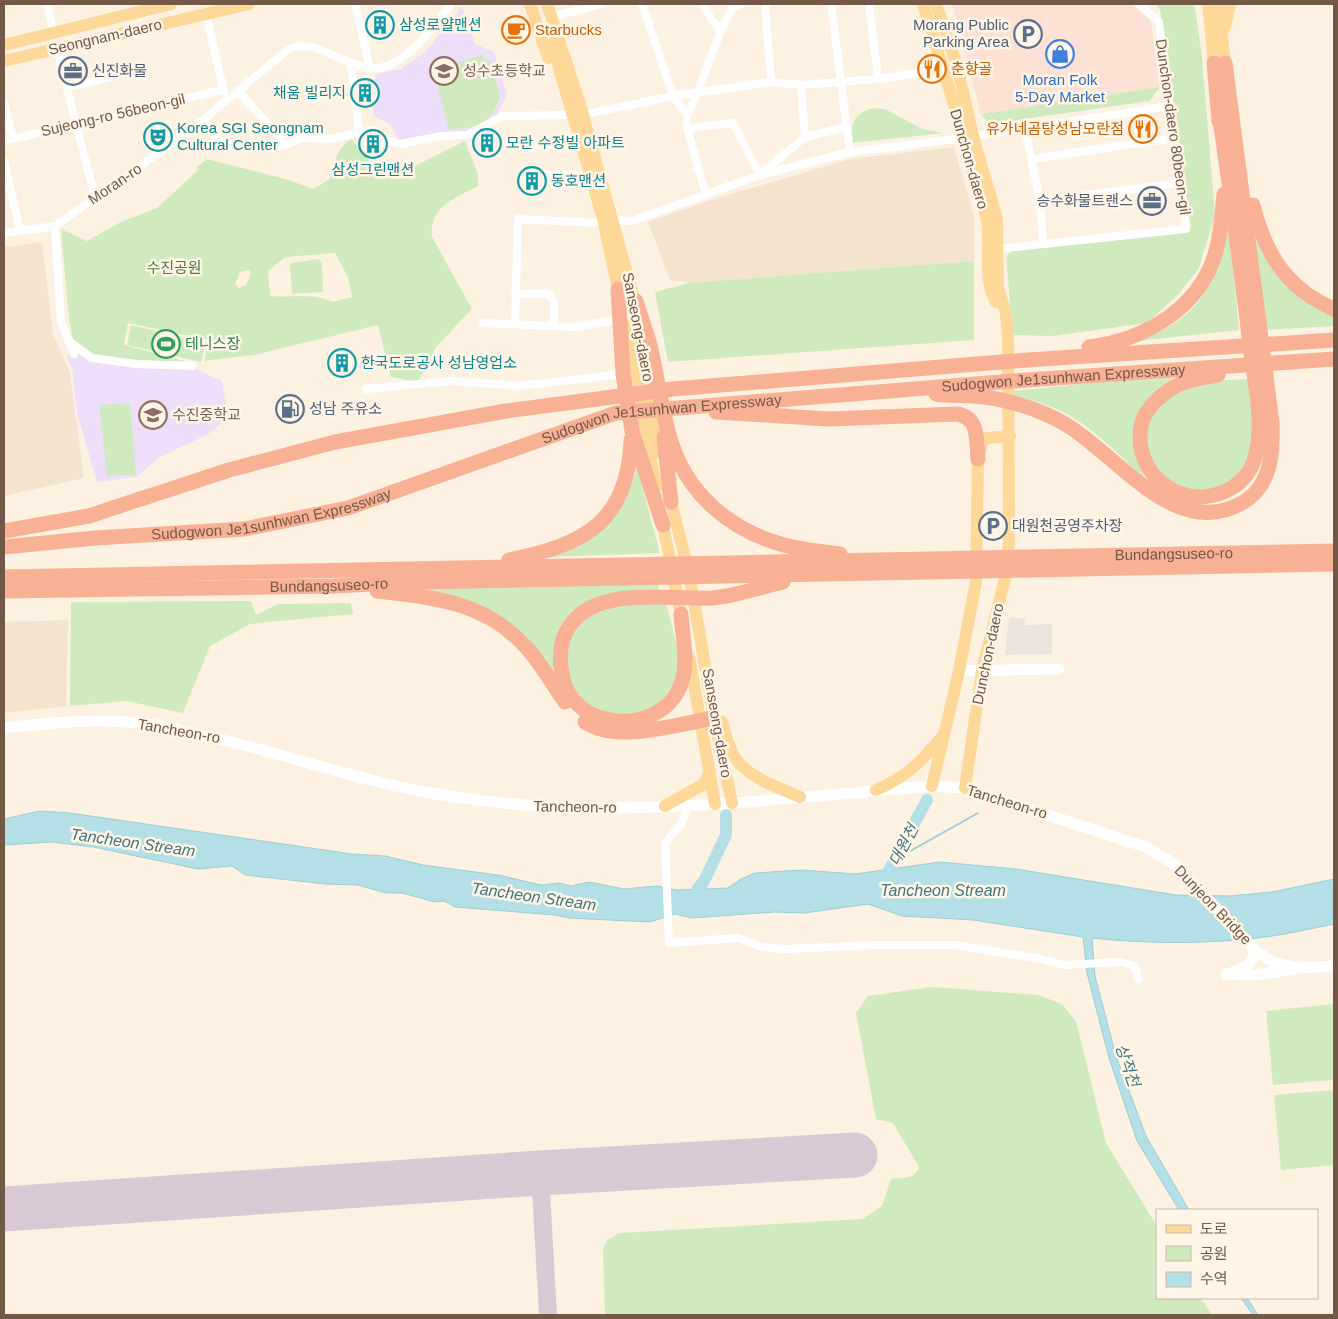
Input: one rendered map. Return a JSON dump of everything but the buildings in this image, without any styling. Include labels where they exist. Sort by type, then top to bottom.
[{"type":"highway","points":[[1220,63],[1259,437],[1253,464],[1242,480],[1230,489],[1215,495],[1199,497],[1167,487],[1154,478],[1145,464],[1141,450],[1142,423],[1146,413],[1170,389],[1190,380],[1228,369]]},
{"type":"highway","points":[[1225,114],[1261,238],[1272,258],[1301,290],[1334,310]]},
{"type":"highway","points":[[1014,361],[1108,345],[1136,336],[1163,322],[1181,308],[1194,293],[1207,274],[1216,253],[1221,225],[1224,192],[1225,114]]},
{"type":"highway","points":[[973,390],[1012,409],[1055,418],[1094,444],[1153,493],[1181,509],[1212,514],[1245,501],[1258,489],[1267,472],[1273,454],[1272,422],[1225,114]]},
{"type":"highway","points":[[618,289],[623,374],[632,431],[663,525]]},
{"type":"highway","points":[[636,301],[666,391],[670,440],[684,472],[702,497],[727,521],[784,545],[879,560],[971,570]]},
{"type":"highway","name":"Sudogwon Je1sunhwan Expressway","points":[[4,531],[89,516],[229,470],[335,442],[506,411],[666,391],[971,364],[1334,340]]},
{"type":"highway","name":"Sudogwon Je1sunhwan Expressway","points":[[4,547],[95,538],[244,530],[348,508],[616,413],[900,390],[949,396],[1013,381],[1228,369],[1334,359]]},
{"type":"highway","points":[[666,391],[672,502]]},
{"type":"highway","points":[[675,408],[822,419],[957,414],[968,417],[976,428],[978,458]]},
{"type":"highway","points":[[473,568],[542,553],[582,536],[599,525],[614,509],[626,478],[631,456],[632,431]]},
{"type":"highway","name":"Bundangsuseo-ro","points":[[1011,569],[1334,551]]},
{"type":"highway","points":[[652,571],[708,570],[879,560]]},
{"type":"highway","name":"Bundangsuseo-ro","points":[[1011,569],[1334,564]]},
{"type":"highway","name":"Bundangsuseo-ro","points":[[4,577],[473,568],[652,571]]},
{"type":"highway","points":[[708,570],[817,575],[1011,569]]},
{"type":"highway","name":"Bundangsuseo-ro","points":[[4,591],[333,586],[652,571]]},
{"type":"highway","points":[[681,614],[685,660],[683,679],[674,695],[660,712],[642,720],[624,723],[592,716],[578,705],[566,688],[563,680],[560,649],[566,632],[577,617],[592,607],[613,600],[714,598],[817,575]]},
{"type":"highway","points":[[333,586],[458,602],[485,614],[525,645],[575,715],[591,726],[607,732],[627,732],[707,719]]},
{"type":"main road","name":"Seongnam-daero","points":[[4,45],[171,4]]},
{"type":"main road","name":"Seongnam-daero","points":[[4,61],[249,4]]},
{"type":"main road","points":[[530,4],[573,108],[576,145],[618,289]]},
{"type":"main road","name":"Sanseong-daero","points":[[539,4],[573,108],[614,220],[636,301],[660,457],[690,573],[710,687],[707,719],[710,771],[715,804]]},
{"type":"main road","name":"Sanseong-daero","points":[[547,4],[603,219],[681,614],[707,719],[732,803]]},
{"type":"main road","name":"Dunchon-daero","points":[[923,4],[996,219],[998,287],[1006,314],[1012,409]]},
{"type":"main road","name":"Dunchon-daero","points":[[936,4],[957,65],[968,137],[986,219],[989,287],[996,301],[1006,314]]},
{"type":"main road","points":[[1201,4],[1210,26],[1220,63]]},
{"type":"main road","points":[[1208,4],[1210,26]]},
{"type":"main road","points":[[1218,4],[1223,44]]},
{"type":"main road","points":[[1220,63],[1230,4]]},
{"type":"main road","points":[[557,9],[592,113],[614,220]]},
{"type":"main road","points":[[978,458],[985,439],[1010,436],[1012,409]]},
{"type":"main road","name":"Dunchon-daero","points":[[965,788],[982,670],[1011,569],[1009,542],[1010,436]]},
{"type":"main road","name":"Dunchon-daero","points":[[932,786],[959,671],[971,570],[978,543],[978,458]]},
{"type":"main road","points":[[959,671],[1059,669]]},
{"type":"main road","points":[[710,687],[728,746],[737,761],[748,771],[800,797]]},
{"type":"main road","name":"Tancheon-ro","points":[[4,728],[65,722],[141,723],[218,738],[358,776],[446,796],[534,807],[715,804],[932,786],[965,788],[1146,847]]},
{"type":"main road","points":[[876,790],[914,770],[943,736]]},
{"type":"main road","points":[[665,806],[704,784],[710,771]]},
{"type":"main road","name":"Dunjeon Bridge","points":[[1146,847],[1176,865],[1255,949]]},
{"type":"main road","points":[[1297,968],[1273,962],[1255,949],[1252,963],[1243,969],[1226,974],[1255,975],[1297,968],[1334,966]]},
{"type":"street","points":[[47,4],[54,32]]},
{"type":"street","points":[[355,4],[370,68],[398,61],[420,42],[450,4]]},
{"type":"street","points":[[557,9],[602,4]]},
{"type":"street","points":[[642,4],[673,96],[687,115]]},
{"type":"street","points":[[703,4],[711,19],[721,30]]},
{"type":"street","points":[[706,196],[686,128],[687,115],[721,30],[734,7],[741,4]]},
{"type":"street","points":[[765,4],[771,82]]},
{"type":"street","points":[[831,4],[839,80],[850,152]]},
{"type":"street","points":[[869,4],[878,78]]},
{"type":"street","name":"Dunchon-daero 80beon-gil","points":[[1043,243],[1186,229],[1159,22],[1138,4]]},
{"type":"street","points":[[206,14],[222,90],[230,99]]},
{"type":"street","name":"Moran-ro","points":[[4,234],[55,226],[202,122],[284,51],[296,46],[322,50],[370,68]]},
{"type":"street","points":[[57,49],[95,198]]},
{"type":"street","points":[[351,62],[359,132]]},
{"type":"street","points":[[592,113],[673,96],[771,82],[801,85],[839,80],[878,78],[944,69]]},
{"type":"street","points":[[67,87],[111,76]]},
{"type":"street","points":[[801,85],[805,137]]},
{"type":"street","name":"Sujeong-ro 56beon-gil","points":[[4,141],[222,90]]},
{"type":"street","points":[[238,91],[286,145]]},
{"type":"street","points":[[4,103],[13,139]]},
{"type":"street","points":[[614,220],[632,221],[706,196],[760,174],[850,152],[1025,129],[1170,106]]},
{"type":"street","points":[[202,122],[218,139],[238,148],[286,145],[301,138],[330,139],[373,130],[383,140],[401,144],[441,136],[467,135],[503,116],[573,108]]},
{"type":"street","points":[[686,128],[733,123],[760,174]]},
{"type":"street","points":[[760,174],[805,137],[846,127]]},
{"type":"street","points":[[997,249],[1043,243],[1040,202],[1025,129]]},
{"type":"street","points":[[1032,159],[1174,138]]},
{"type":"street","points":[[517,144],[576,145]]},
{"type":"street","points":[[4,161],[20,230]]},
{"type":"street","points":[[528,174],[585,176]]},
{"type":"street","points":[[1040,202],[1181,183]]},
{"type":"street","points":[[515,324],[518,219],[598,223]]},
{"type":"street","points":[[55,226],[61,322],[74,354]]},
{"type":"street","points":[[515,294],[548,294],[554,301],[554,326]]},
{"type":"street","points":[[483,323],[576,327],[620,319]]},
{"type":"street","points":[[69,340],[92,358],[136,364],[192,366]]},
{"type":"street","points":[[366,389],[451,381],[519,386],[623,374]]},
{"type":"street","points":[[689,805],[681,824],[666,843],[669,943],[738,938],[762,947],[786,949],[877,945],[955,945],[1042,959],[1064,965],[1121,962],[1135,966],[1138,979]]},
{"type":"shaded area","name":"Moran Folk 5-Day Market","points":[[952,4],[1131,4],[1151,21],[1160,87],[981,114]]},
{"type":"shaded area","name":"성수초등학교","points":[[462,6],[475,44],[494,52],[507,94],[496,117],[468,133],[441,133],[398,140],[390,124],[374,116],[371,87],[376,74],[401,69],[427,50]]},
{"type":"shaded area","points":[[954,147],[974,216],[974,261],[689,283],[670,280],[648,222],[711,200],[850,159]]},
{"type":"shaded area","points":[[42,242],[53,334],[70,373],[84,478],[4,496],[4,247]]},
{"type":"shaded area","name":"수진중학교","points":[[77,351],[103,364],[196,369],[222,381],[228,418],[207,435],[160,457],[136,477],[97,482],[77,413],[72,369],[67,356]]},
{"type":"shaded area","points":[[1009,618],[1025,618],[1024,625],[1052,624],[1052,654],[1005,655]]},
{"type":"shaded area","points":[[68,620],[66,706],[4,713],[4,622]]},
{"type":"green space","points":[[1154,4],[1192,4],[1195,8],[1202,57],[1215,215],[1199,268],[1179,294],[1147,323],[1052,336],[1013,335],[1006,257],[1014,249],[1054,246],[1191,228],[1160,9]]},
{"type":"green space","points":[[483,55],[485,61],[490,59],[500,95],[497,106],[488,119],[475,127],[449,130],[435,74],[446,71],[445,66]]},
{"type":"green space","points":[[1160,87],[1150,101],[989,124],[981,114]]},
{"type":"green space","points":[[873,108],[885,109],[922,129],[943,133],[852,143],[852,130],[857,116]]},
{"type":"green space","name":"수진공원","points":[[351,139],[376,168],[409,169],[465,141],[478,174],[478,186],[445,205],[439,211],[432,227],[432,237],[472,309],[436,347],[418,382],[391,377],[378,325],[254,355],[204,361],[209,340],[128,323],[124,345],[188,362],[157,363],[94,355],[73,339],[69,320],[61,229],[87,241],[121,222],[157,208],[197,171],[197,167],[207,159],[289,180],[313,189],[330,179],[337,156]],"holes":[[[335,253],[348,277],[352,297],[332,302],[326,299],[311,297],[270,296],[268,271],[285,257]],[[249,270],[251,274],[246,285],[239,288],[235,284],[240,272]]]},
{"type":"green space","points":[[1228,214],[1239,330],[1138,341],[1180,320],[1194,307],[1204,293],[1218,258]]},
{"type":"green space","points":[[1255,236],[1334,315],[1334,326],[1265,330]]},
{"type":"green space","points":[[319,259],[322,263],[323,292],[292,294],[290,263]]},
{"type":"green space","points":[[974,261],[974,340],[668,362],[655,292],[689,283]]},
{"type":"green space","name":"테니스장","points":[[131,325],[206,343],[201,362],[127,345]]},
{"type":"green space","points":[[1177,374],[1151,397],[1136,419],[1134,445],[1145,479],[1112,448],[1075,419],[1049,406],[1004,392]]},
{"type":"green space","points":[[1248,379],[1255,433],[1251,453],[1243,467],[1227,483],[1209,489],[1189,489],[1172,482],[1159,470],[1150,454],[1147,437],[1149,420],[1157,404],[1173,393],[1191,386],[1219,381]]},
{"type":"green space","points":[[130,403],[136,475],[107,476],[99,405]]},
{"type":"green space","points":[[637,467],[660,553],[549,557],[618,510],[632,483]]},
{"type":"green space","points":[[658,584],[659,591],[600,599],[574,611],[564,621],[557,635],[554,649],[553,673],[493,612],[465,599],[419,588]]},
{"type":"green space","points":[[251,601],[256,615],[278,604],[351,603],[353,614],[250,624],[210,646],[183,713],[126,701],[70,706],[71,602]]},
{"type":"green space","points":[[635,602],[666,603],[681,662],[675,681],[661,702],[645,713],[624,718],[597,713],[571,687],[566,672],[570,634],[583,618],[602,607]]},
{"type":"green space","points":[[932,987],[1038,995],[1062,1004],[1076,1021],[1106,1143],[1156,1224],[1156,1299],[1202,1299],[1212,1315],[605,1315],[603,1248],[607,1240],[619,1233],[862,1219],[882,1206],[891,1179],[908,1177],[917,1171],[919,1167],[893,1123],[876,1119],[856,1013],[868,996]]},
{"type":"green space","points":[[1334,1004],[1334,1080],[1273,1085],[1266,1011]]},
{"type":"green space","points":[[1334,1090],[1334,1165],[1281,1170],[1274,1095]]},
{"type":"water","name":"Tancheon Stream","points":[[40,811],[70,813],[352,854],[385,856],[423,865],[498,875],[541,885],[559,883],[571,886],[589,882],[624,889],[657,886],[676,890],[728,888],[741,879],[755,873],[802,870],[855,874],[940,862],[1016,869],[1176,895],[1229,896],[1272,892],[1334,879],[1334,924],[1268,937],[1238,940],[1154,942],[1092,938],[1095,976],[1116,1056],[1146,1136],[1188,1209],[1178,1209],[1137,1141],[1109,1058],[1087,973],[1083,937],[973,920],[902,916],[868,904],[804,913],[775,912],[692,918],[675,914],[650,922],[569,918],[555,915],[455,907],[444,901],[435,902],[402,893],[386,893],[358,885],[325,884],[245,875],[232,866],[198,869],[93,847],[52,842],[4,845],[4,819]]},
{"type":"water","points":[[1242,1299],[1248,1299],[1258,1315],[1253,1315]]},
{"type":"waterway","name":"대원천","points":[[883,881],[927,800]]},
{"type":"waterway","points":[[896,859],[978,813]]},
{"type":"waterway","points":[[690,899],[704,881],[726,835],[726,815]]},
{"type":"taxiway","points":[[540,1173],[548,1315]]},
{"type":"runway","points":[[4,1209],[540,1173],[855,1155]]},
{"type":"place","name":"삼성로얄맨션","points":[[380,25]]},
{"type":"place","name":"Starbucks","points":[[516,30]]},
{"type":"place","name":"Morang Public Parking Area","points":[[1028,34]]},
{"type":"place","name":"Moran Folk 5-Day Market","points":[[1060,54]]},
{"type":"place","name":"춘향골","points":[[932,69]]},
{"type":"place","name":"신진화물","points":[[73,71]]},
{"type":"place","name":"성수초등학교","points":[[444,71]]},
{"type":"place","name":"채움 빌리지","points":[[365,93]]},
{"type":"place","name":"유가네곰탕성남모란점","points":[[1143,129]]},
{"type":"place","name":"Korea SGI Seongnam Cultural Center","points":[[158,137]]},
{"type":"place","name":"모란 수정빌 아파트","points":[[487,143]]},
{"type":"place","name":"삼성그린맨션","points":[[373,144]]},
{"type":"place","name":"동호맨션","points":[[532,181]]},
{"type":"place","name":"승수화물트랜스","points":[[1152,201]]},
{"type":"place","name":"테니스장","points":[[166,344]]},
{"type":"place","name":"한국도로공사 성남영업소","points":[[342,363]]},
{"type":"place","name":"성남 주유소","points":[[290,409]]},
{"type":"place","name":"수진중학교","points":[[153,415]]},
{"type":"place","name":"대원천공영주차장","points":[[993,526]]},
{"type":"water label","name":"상적천","points":[[1128,1065]]}]
